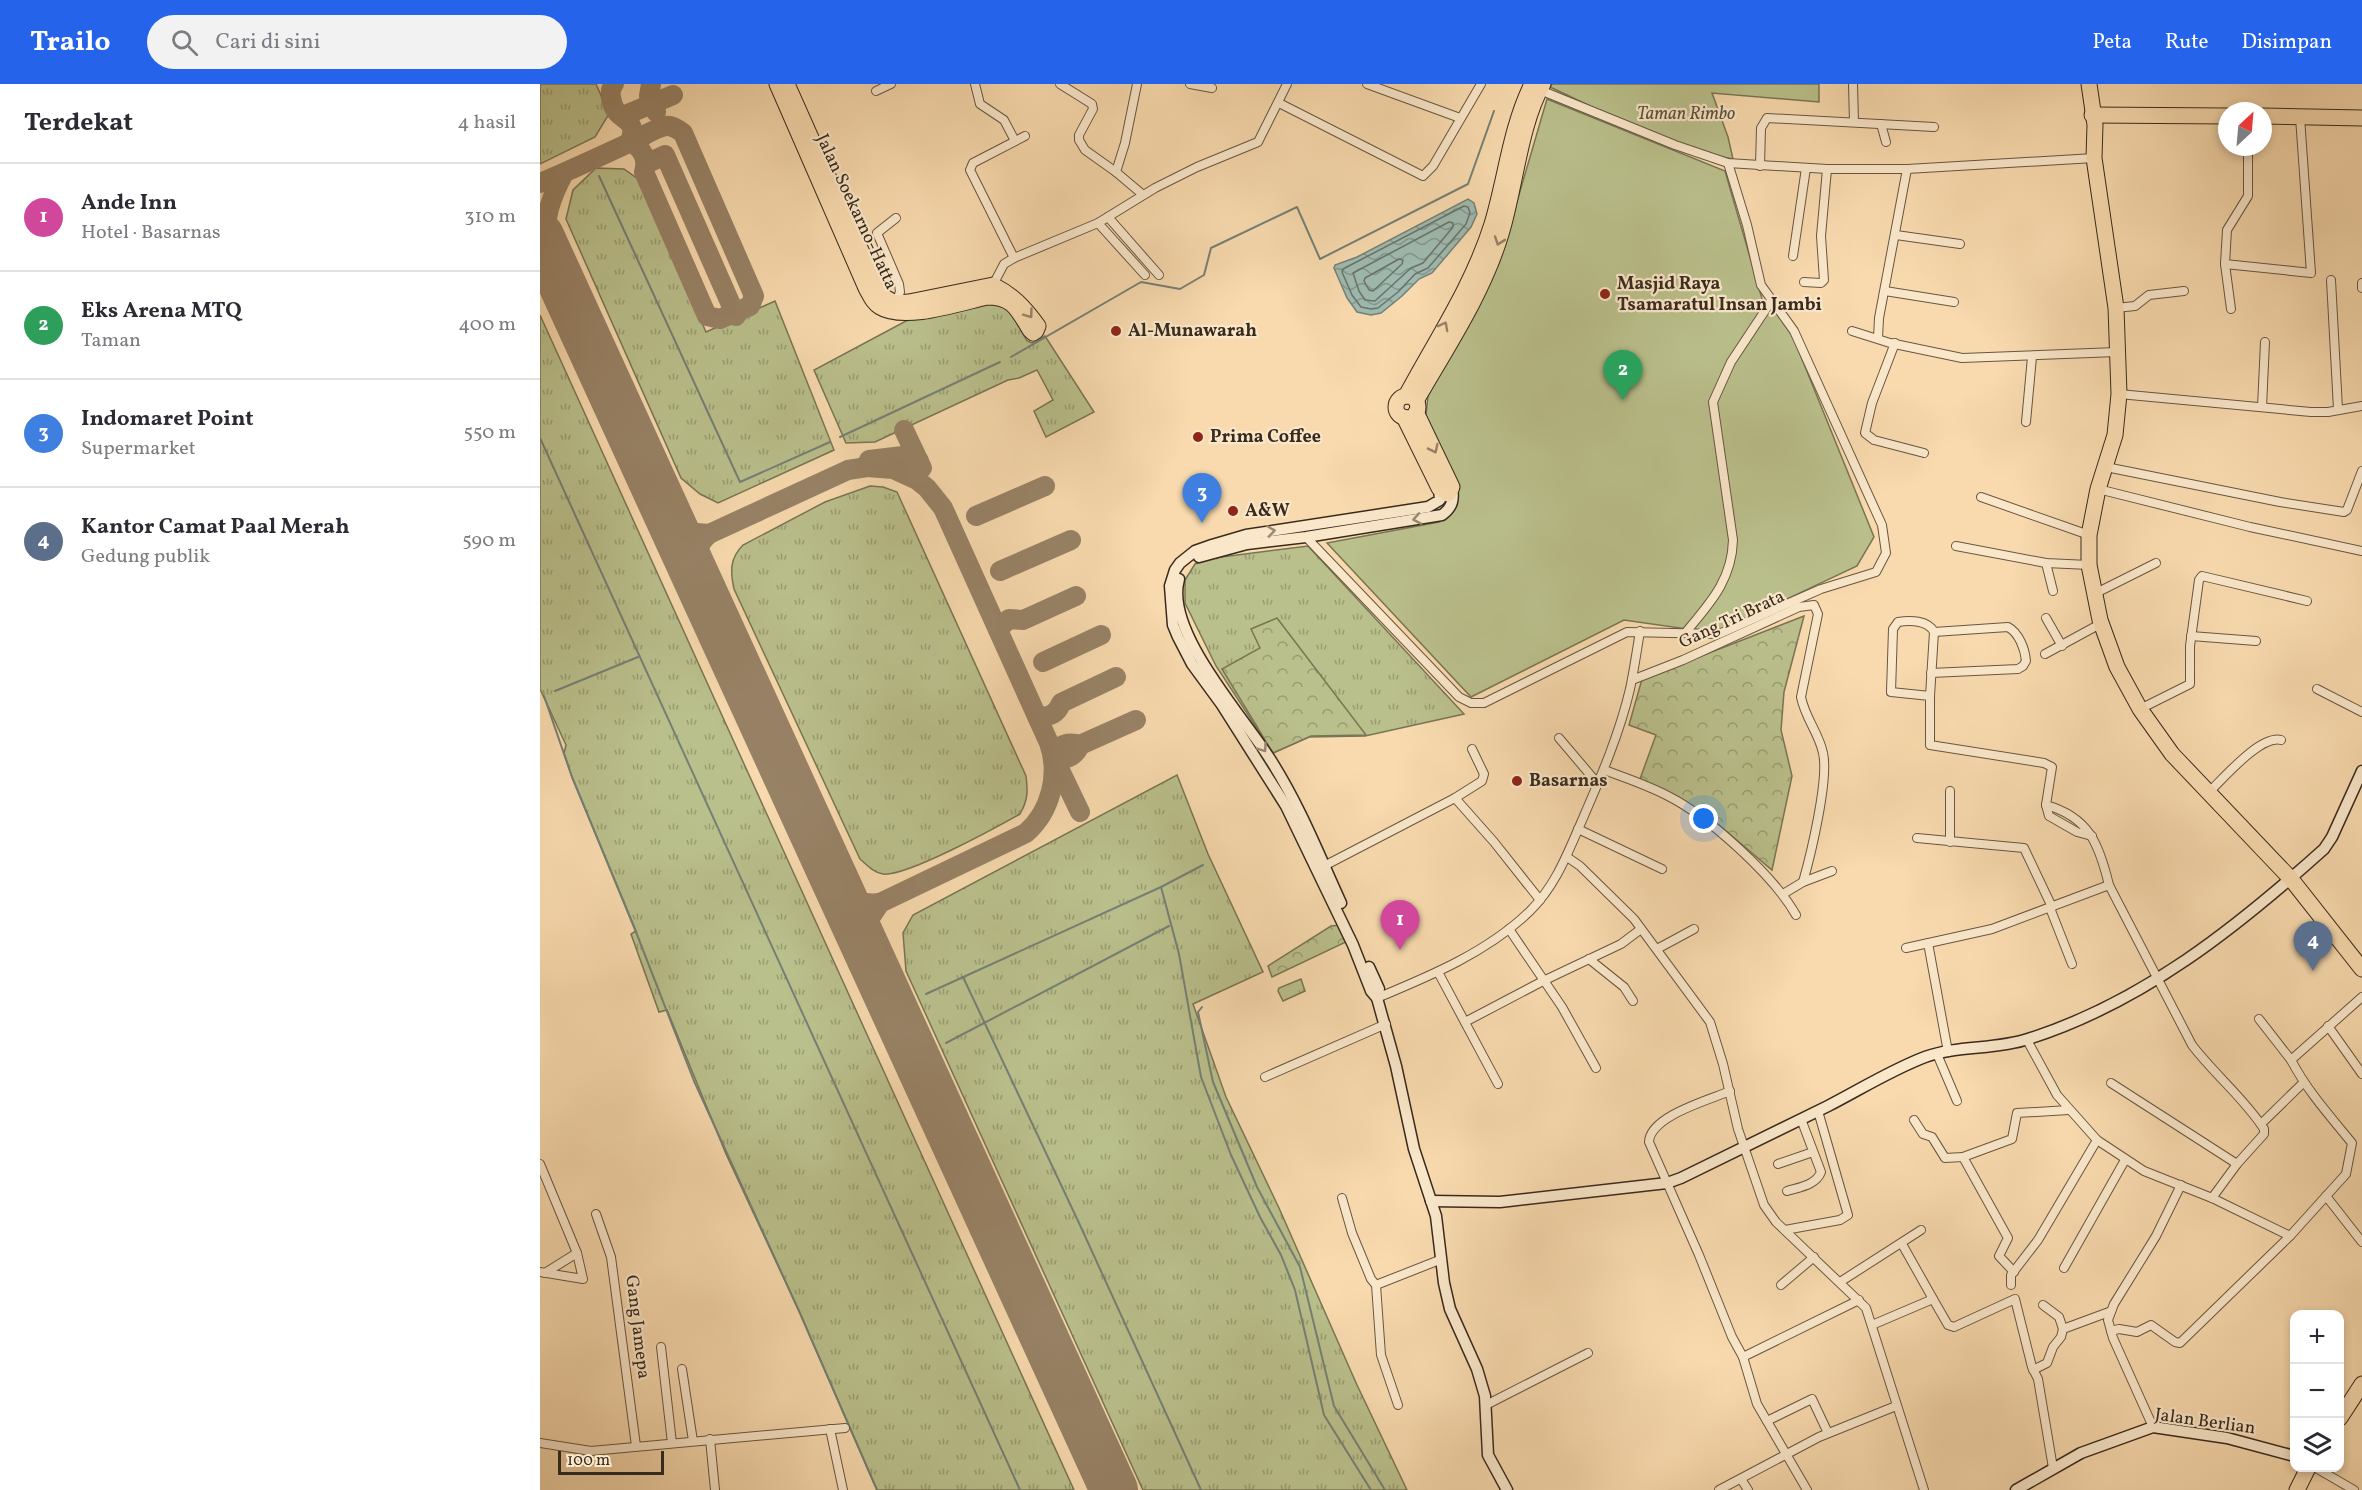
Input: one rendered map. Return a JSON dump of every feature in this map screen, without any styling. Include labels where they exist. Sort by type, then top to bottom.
[{"type":"highway","name":"Jalan Soekarno-Hatta","points":[[777,84],[866,288],[878,306],[892,308],[962,297],[1003,298],[1017,309],[1032,332],[1036,331],[1038,326],[1025,307],[1010,293],[993,285],[962,297]]},
{"type":"highway","name":"Jalan Soekarno-Hatta","points":[[787,84],[873,280],[881,295],[892,308]]},
{"type":"highway","points":[[2089,84],[2095,118]]},
{"type":"highway","points":[[2099,84],[2094,158],[2116,308],[2119,394],[2115,435],[2098,489],[2089,535],[2089,565],[2102,623],[2116,667],[2140,709],[2172,754],[2291,879],[2362,969]]},
{"type":"highway","points":[[1446,487],[1411,406],[1489,269],[1502,232],[1526,131],[1533,86]]},
{"type":"highway","points":[[2095,118],[2218,116]]},
{"type":"highway","points":[[2272,116],[2362,118]]},
{"type":"highway","points":[[2344,1412],[2362,1384]]},
{"type":"highway","points":[[2297,1490],[2306,1472]]},
{"type":"street","points":[[876,91],[891,84]]},
{"type":"street","points":[[975,84],[980,104],[1004,120],[1015,141]]},
{"type":"street","points":[[1060,84],[1092,104],[1093,109],[1079,135],[1079,141],[1085,150],[1116,172],[1142,195]]},
{"type":"street","points":[[1116,172],[1125,143],[1137,84]]},
{"type":"street","points":[[1190,84],[1212,88]]},
{"type":"street","points":[[993,285],[1005,264],[1014,258],[1098,223],[1142,195],[1197,167],[1258,142],[1287,84]]},
{"type":"street","points":[[1367,84],[1460,118]]},
{"type":"street","points":[[1279,103],[1421,176],[1427,174],[1481,84]]},
{"type":"street","points":[[1853,84],[1854,122]]},
{"type":"street","points":[[1533,86],[1675,145],[1728,163],[1827,169],[1907,169],[2094,158]]},
{"type":"street","points":[[2225,264],[2311,273],[2300,117]]},
{"type":"street","points":[[1760,166],[1761,128],[1767,118],[1934,127]]},
{"type":"street","points":[[1881,124],[1886,142]]},
{"type":"street","points":[[1014,258],[970,170],[973,163],[1025,136]]},
{"type":"street","points":[[2231,309],[2225,264],[2227,230],[2248,196],[2248,156]]},
{"type":"street","points":[[1306,537],[1464,702],[1484,703],[1627,632],[1686,632],[1713,635],[1728,631],[1821,589],[1874,574],[1886,556],[1882,525],[1794,331],[1782,310],[1761,285],[1747,225],[1728,163]]},
{"type":"street","points":[[1793,256],[1806,168]]},
{"type":"street","points":[[1804,282],[1821,283],[1824,280],[1821,236],[1827,169]]},
{"type":"street","points":[[1878,338],[1879,318],[1907,169]]},
{"type":"street","points":[[1108,217],[1159,275]]},
{"type":"street","points":[[892,308],[900,292],[899,284],[877,232],[896,218]]},
{"type":"street","points":[[1098,223],[1145,275]]},
{"type":"street","points":[[1896,235],[1960,244]]},
{"type":"street","points":[[2331,280],[2338,410]]},
{"type":"street","points":[[1885,291],[1954,302]]},
{"type":"street","points":[[2116,308],[2135,306],[2149,294],[2184,291]]},
{"type":"street","points":[[1686,632],[1728,575],[1733,558],[1734,540],[1713,402],[1731,362],[1772,300]]},
{"type":"street","points":[[1852,331],[1962,358],[2117,352]]},
{"type":"street","points":[[2262,407],[2265,342]]},
{"type":"street","points":[[1895,343],[1872,403],[1864,433],[1875,440],[1924,453]]},
{"type":"street","points":[[2026,422],[2032,357]]},
{"type":"street","points":[[2119,394],[2311,412],[2328,412],[2362,406]]},
{"type":"street","points":[[2106,467],[2280,502],[2344,512],[2348,510],[2362,471]]},
{"type":"street","points":[[1247,539],[1306,537],[1442,515],[1452,506],[1446,487]]},
{"type":"street","points":[[1446,487],[1440,500],[1428,507],[1247,539],[1188,563],[1177,585],[1181,620],[1201,658],[1270,759],[1353,945],[1371,991],[1377,998],[1386,1024],[1407,1124],[1436,1216],[1444,1282],[1450,1309],[1477,1369],[1485,1396],[1488,1455],[1507,1490]]},
{"type":"street","points":[[2098,489],[2250,526],[2362,550]]},
{"type":"street","points":[[1981,497],[2089,535]]},
{"type":"street","points":[[1956,546],[2046,563],[2089,565]]},
{"type":"street","points":[[2046,563],[2053,591]]},
{"type":"street","points":[[2094,594],[2156,563]]},
{"type":"street","points":[[2140,709],[2190,684],[2191,636],[2199,580],[2202,576],[2307,601]]},
{"type":"street","name":"Gang Tri Brata","points":[[1632,680],[1683,660],[1799,607],[1814,604],[1818,614],[1801,697],[1803,709],[1823,751],[1825,764],[1803,882]]},
{"type":"street","points":[[2046,618],[2062,646]]},
{"type":"street","points":[[1930,696],[1891,692],[1895,624],[1902,621],[1923,622],[1934,632],[1930,745],[2052,767],[2046,806],[2069,814],[2079,821],[2092,836],[2109,885],[2192,1045],[2264,1129],[2264,1134],[2237,1164],[2212,1198]]},
{"type":"street","points":[[2045,654],[2102,623]]},
{"type":"street","points":[[1931,673],[2012,670],[2024,666],[2026,661],[2019,638],[2015,631],[2008,627],[1934,632]]},
{"type":"street","points":[[1377,998],[1438,972],[1509,929],[1540,900],[1558,876],[1618,732],[1632,680],[1640,631]]},
{"type":"street","points":[[2191,636],[2256,641]]},
{"type":"street","points":[[2317,689],[2362,712]]},
{"type":"street","points":[[1559,738],[1598,784]]},
{"type":"street","points":[[2208,793],[2265,742],[2274,739],[2281,740]]},
{"type":"street","points":[[1324,866],[1455,798],[1482,781],[1484,777],[1472,749]]},
{"type":"street","points":[[1604,770],[1642,783],[1671,797],[1701,816],[1766,874],[1784,894],[1796,915]]},
{"type":"street","points":[[1431,1201],[1500,1203],[1667,1183],[1818,1111],[1893,1070],[1942,1053],[2026,1040],[2092,1015],[2159,980],[2244,918],[2291,879],[2324,849],[2332,837],[2362,771]]},
{"type":"street","points":[[1950,791],[1950,842]]},
{"type":"street","points":[[1455,798],[1540,900]]},
{"type":"street","points":[[1290,804],[1324,866],[1379,989],[1377,998]]},
{"type":"street","points":[[1578,829],[1662,869]]},
{"type":"street","points":[[1917,838],[2024,849],[2051,908],[2072,964]]},
{"type":"street","points":[[1567,857],[1580,866],[1634,919],[1710,1022],[1730,1091],[1738,1129],[1764,1205],[1785,1230],[1866,1308],[1924,1490]]},
{"type":"street","points":[[1784,894],[1803,882],[1832,871]]},
{"type":"street","points":[[1906,948],[1992,929],[2109,885]]},
{"type":"street","points":[[1509,929],[1562,1007],[1596,1068]]},
{"type":"street","points":[[1465,1022],[1621,944],[1641,929]]},
{"type":"street","points":[[1657,949],[1694,929]]},
{"type":"street","points":[[1928,943],[1942,1053],[1957,1101]]},
{"type":"street","points":[[1589,959],[1624,987],[1633,1001]]},
{"type":"street","points":[[1438,972],[1498,1084]]},
{"type":"street","points":[[2291,1060],[2362,997]]},
{"type":"street","points":[[2111,1330],[2137,1332],[2151,1325],[2180,1343],[2290,1236],[2346,1174],[2352,1143],[2303,1083],[2291,1060],[2259,1019]]},
{"type":"street","points":[[1265,1077],[1386,1024]]},
{"type":"street","points":[[2328,1026],[2362,1074]]},
{"type":"street","points":[[2026,1040],[2057,1095],[2097,1140],[2125,1160],[2155,1176],[2212,1198],[2290,1236]]},
{"type":"street","points":[[2111,1083],[2237,1164]]},
{"type":"street","points":[[2261,1124],[2303,1083]]},
{"type":"street","points":[[1730,1091],[1673,1114],[1659,1123],[1652,1132],[1649,1142],[1732,1337],[1743,1357],[1757,1404],[1807,1490]]},
{"type":"street","points":[[1914,1120],[1923,1134],[1932,1137],[1945,1158],[1963,1157],[2012,1139],[2017,1113],[2069,1110]]},
{"type":"street","points":[[1785,1230],[1840,1220],[1848,1215],[1818,1111]]},
{"type":"street","points":[[1787,1191],[1810,1184],[1820,1177],[1821,1169],[1801,1119]]},
{"type":"street","points":[[2011,1285],[2010,1278],[2038,1240],[2097,1140]]},
{"type":"street","points":[[1778,1164],[1814,1152]]},
{"type":"street","points":[[1963,1157],[2008,1238],[2000,1258],[2014,1272]]},
{"type":"street","points":[[2064,1268],[2125,1160]]},
{"type":"street","points":[[540,1164],[582,1266],[583,1279],[542,1273]]},
{"type":"street","points":[[2153,1427],[2111,1330],[2109,1312],[2156,1236],[2181,1185]]},
{"type":"street","points":[[2326,1196],[2362,1242]]},
{"type":"street","points":[[1342,1198],[1352,1233],[1371,1279],[1376,1285],[1379,1342],[1398,1405]]},
{"type":"street","name":"Gang Jamepa","points":[[596,1214],[611,1257],[636,1446]]},
{"type":"street","points":[[1840,1282],[1921,1230]]},
{"type":"street","points":[[1902,1244],[1948,1325],[1952,1327],[2014,1299],[2033,1370],[2038,1379],[2053,1468]]},
{"type":"street","points":[[542,1273],[577,1253]]},
{"type":"street","points":[[1781,1285],[1814,1257]]},
{"type":"street","points":[[1376,1285],[1442,1259]]},
{"type":"street","points":[[1872,1325],[1933,1299]]},
{"type":"street","points":[[1743,1357],[1859,1300]]},
{"type":"street","points":[[2033,1370],[2047,1363],[2053,1347],[2061,1337],[2059,1317],[2043,1305]]},
{"type":"street","points":[[2062,1329],[2109,1312]]},
{"type":"street","points":[[661,1347],[672,1443]]},
{"type":"street","points":[[1486,1406],[1588,1353]]},
{"type":"street","points":[[682,1369],[693,1441]]},
{"type":"street","points":[[1767,1421],[1812,1399],[1828,1433]]},
{"type":"street","points":[[1719,1490],[1828,1433],[1896,1406]]},
{"type":"street","name":"Jalan Berlian","points":[[2020,1489],[2081,1453],[2153,1427],[2227,1438],[2290,1455]]},
{"type":"street","points":[[540,1443],[591,1451],[844,1428]]},
{"type":"street","points":[[830,1429],[843,1490]]},
{"type":"street","points":[[710,1439],[715,1490]]},
{"type":"street","points":[[2324,1472],[2354,1490]]},
{"type":"street","points":[[1741,1479],[1748,1490]]},
{"type":"green space","points":[[540,84],[596,84],[609,114],[595,137],[540,164]]},
{"type":"green space","name":"Taman Rimbo","points":[[1552,84],[1819,84],[1819,102],[1712,93],[1728,137],[1733,159],[1663,139],[1550,87]]},
{"type":"green space","points":[[1547,99],[1725,171],[1763,302],[1787,322],[1874,537],[1857,566],[1715,633],[1624,620],[1471,697],[1327,543],[1439,522],[1450,515],[1455,507],[1426,415],[1428,396],[1499,263]]},
{"type":"green space","points":[[596,168],[624,169],[638,179],[706,332],[775,301],[834,450],[718,503],[700,494],[681,478],[566,219],[573,190]]},
{"type":"green space","points":[[979,303],[1007,306],[1027,341],[1032,343],[1045,336],[1094,412],[1046,437],[1034,411],[1053,400],[1037,370],[1008,380],[875,442],[846,443],[814,370],[906,321]]},
{"type":"green space","points":[[540,315],[1074,1490],[877,1490],[799,1311],[726,1154],[667,1010],[659,1012],[631,934],[636,931],[572,777],[564,753],[566,745],[540,689]]},
{"type":"green space","points":[[870,486],[883,487],[897,492],[1026,776],[1027,786],[1026,800],[1020,814],[930,860],[895,873],[883,874],[860,859],[734,589],[732,576],[733,560],[743,545],[825,502]]},
{"type":"green space","points":[[1308,546],[1464,714],[1365,736],[1309,737],[1273,753],[1216,666],[1185,603],[1185,580],[1195,564],[1214,558]]},
{"type":"green space","points":[[1804,616],[1784,692],[1781,730],[1792,776],[1772,870],[1706,814],[1640,779],[1656,735],[1629,725],[1642,679]]},
{"type":"green space","points":[[1277,618],[1366,735],[1311,736],[1273,753],[1222,669],[1260,648],[1251,629]]},
{"type":"green space","points":[[1177,775],[1208,854],[1263,972],[1193,1004],[1226,1097],[1407,1490],[1143,1490],[906,971],[903,933],[913,915]]},
{"type":"green space","points":[[1340,925],[1348,941],[1272,977],[1268,966],[1331,926]]},
{"type":"green space","points":[[1301,979],[1305,991],[1283,1001],[1278,991],[1279,988]]},
{"type":"water","points":[[1468,199],[1474,203],[1477,214],[1471,227],[1432,273],[1419,279],[1381,313],[1371,315],[1357,312],[1347,298],[1334,268],[1335,265],[1357,257]]},
{"type":"waterway","points":[[1011,357],[1141,282],[1180,289],[1204,275],[1211,248],[1297,207],[1320,259],[1468,184],[1494,111]]},
{"type":"waterway","points":[[599,176],[740,482],[830,442]]},
{"type":"waterway","points":[[840,437],[1000,362]]},
{"type":"waterway","points":[[540,438],[1020,1490]]},
{"type":"waterway","points":[[555,691],[638,657]]},
{"type":"waterway","points":[[544,696],[572,777],[694,1081],[799,1311],[877,1490]]},
{"type":"waterway","points":[[926,994],[1161,887],[1203,865]]},
{"type":"waterway","points":[[1161,887],[1179,954],[1201,1077],[1231,1155],[1281,1255],[1295,1290],[1324,1415],[1371,1490]]},
{"type":"waterway","points":[[946,1043],[1169,926]]},
{"type":"waterway","points":[[963,977],[1201,1490]]},
{"type":"waterway","points":[[1202,1007],[1198,1012],[1213,1082],[1257,1187],[1300,1267],[1334,1406],[1385,1490]]},
{"type":"taxiway","points":[[540,183],[608,152],[620,147],[631,142],[657,129],[668,126],[677,129],[683,133],[754,296],[750,306],[720,319],[707,316],[644,172],[643,154],[638,147],[634,144],[630,142],[631,126],[616,111],[613,104],[611,94],[614,84]]},
{"type":"taxiway","points":[[651,84],[649,96],[656,112]]},
{"type":"taxiway","points":[[623,116],[673,95]]},
{"type":"taxiway","points":[[646,164],[665,155],[736,316]]},
{"type":"taxiway","points":[[546,250],[545,230],[549,210],[564,173]]},
{"type":"taxiway","points":[[540,263],[560,284],[588,341]]},
{"type":"taxiway","points":[[904,430],[922,468]]},
{"type":"taxiway","points":[[869,460],[903,456],[919,461]]},
{"type":"taxiway","points":[[695,575],[697,552],[709,534],[848,470],[867,467],[893,469],[917,480],[927,488],[943,508],[1049,743],[1054,767],[1051,791],[1042,814],[1026,833],[880,903],[868,921],[863,942]]},
{"type":"taxiway","points":[[976,516],[1045,486]]},
{"type":"taxiway","points":[[671,521],[684,532],[709,534]]},
{"type":"taxiway","points":[[1000,571],[1071,540]]},
{"type":"taxiway","points":[[998,629],[1009,619],[1023,620],[1076,596]]},
{"type":"taxiway","points":[[1043,662],[1101,635]]},
{"type":"taxiway","points":[[1038,718],[1052,714],[1061,703],[1116,677]]},
{"type":"taxiway","points":[[1080,745],[1136,720]]},
{"type":"taxiway","points":[[1053,760],[1057,760],[1062,759],[1072,755],[1080,745],[1065,744],[1052,752],[1055,760],[1080,812]]},
{"type":"taxiway","points":[[839,889],[848,897],[858,901],[880,903]]},
{"type":"runway","points":[[540,236],[1114,1490]]},
{"type":"place","name":"Masjid Raya Tsamaratul Insan Jambi","points":[[1605,294]]},
{"type":"place","name":"Al-Munawarah","points":[[1116,331]]},
{"type":"place","name":"Eks Arena MTQ","points":[[1623,400]]},
{"type":"place","name":"Prima Coffee","points":[[1198,437]]},
{"type":"place","name":"A&W","points":[[1233,511]]},
{"type":"place","name":"Indomaret Point","points":[[1202,523]]},
{"type":"place","name":"Basarnas","points":[[1517,781]]},
{"type":"place","name":"Ande Inn","points":[[1400,950]]},
{"type":"place","name":"Kantor Camat Paal Merah","points":[[2313,971]]}]
